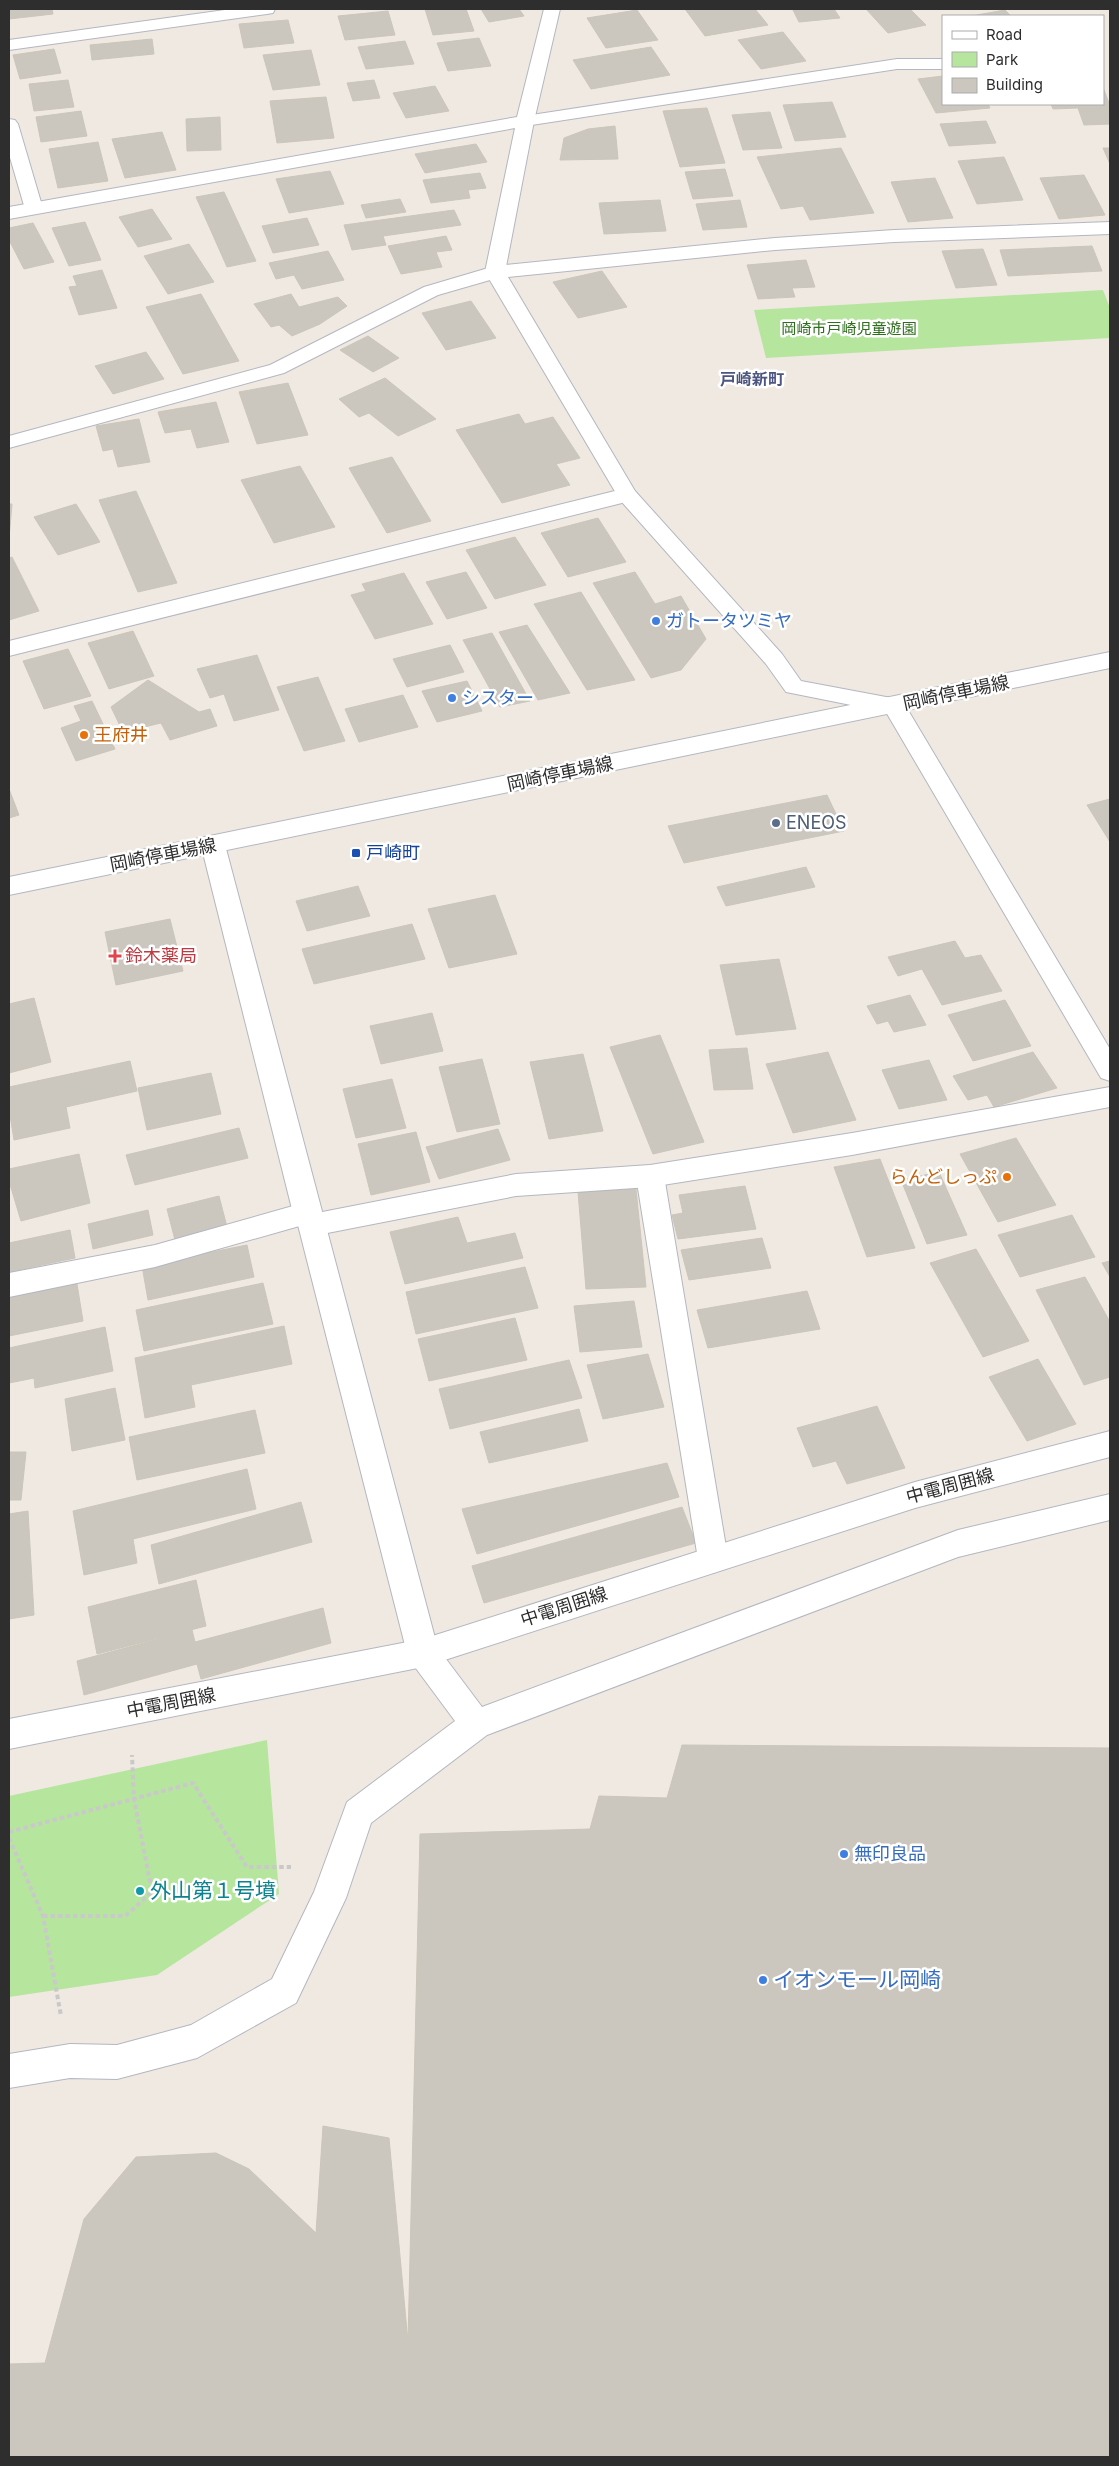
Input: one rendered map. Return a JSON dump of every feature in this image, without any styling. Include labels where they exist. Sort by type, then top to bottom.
[{"type":"street","points":[[9,45],[267,9]]},
{"type":"street","points":[[552,9],[525,121],[495,272],[627,495],[774,659],[794,687],[894,706],[1110,1071]]},
{"type":"street","points":[[9,212],[525,121],[897,64],[942,64]]},
{"type":"street","points":[[9,124],[34,209]]},
{"type":"street","points":[[9,442],[277,369],[431,291],[495,272],[774,244],[894,236],[1110,228]]},
{"type":"street","points":[[9,649],[627,495]]},
{"type":"street","name":"岡崎停車場線","points":[[9,886],[894,706],[1110,660]]},
{"type":"street","points":[[213,844],[423,1653],[476,1724]]},
{"type":"street","points":[[9,1285],[154,1256],[309,1219],[516,1185],[650,1176],[852,1144],[1110,1097]]},
{"type":"street","points":[[650,1176],[713,1559]]},
{"type":"street","name":"中電周囲線","points":[[9,1734],[423,1653],[915,1495],[1110,1444]]},
{"type":"street","points":[[9,2071],[70,2061],[117,2062],[197,2041],[284,1990],[330,1898],[358,1814],[476,1724],[958,1544],[1110,1507]]},
{"type":"path","points":[[43,1916],[124,1916],[152,1892],[134,1799],[131,1711]]},
{"type":"path","points":[[9,1832],[193,1783],[247,1867],[340,1866]]},
{"type":"path","points":[[9,1838],[43,1916],[70,2061]]},
{"type":"green space","name":"岡崎市戸崎児童遊園","points":[[1103,290],[1110,308],[1110,338],[766,358],[754,310]]},
{"type":"green space","points":[[267,1740],[279,1894],[157,1975],[9,1997],[9,1796]]},
{"type":"building","points":[[9,9],[52,9],[53,14],[9,19]]},
{"type":"building","points":[[425,9],[466,9],[474,31],[433,35]]},
{"type":"building","points":[[481,9],[519,9],[524,16],[489,22]]},
{"type":"building","points":[[685,9],[755,9],[768,25],[705,36]]},
{"type":"building","points":[[834,9],[840,18],[799,22],[793,10]]},
{"type":"building","points":[[866,9],[910,9],[926,25],[888,33]]},
{"type":"building","points":[[637,10],[658,40],[606,48],[587,18]]},
{"type":"building","points":[[1005,10],[1010,15],[977,15]]},
{"type":"building","points":[[388,11],[395,35],[345,40],[338,16]]},
{"type":"building","points":[[288,20],[294,43],[244,48],[239,24]]},
{"type":"building","points":[[783,32],[806,61],[761,69],[738,40]]},
{"type":"building","points":[[479,38],[491,66],[448,71],[437,43]]},
{"type":"building","points":[[152,39],[154,54],[92,60],[90,45]]},
{"type":"building","points":[[405,41],[414,64],[366,69],[358,47]]},
{"type":"building","points":[[651,47],[670,75],[591,89],[573,60]]},
{"type":"building","points":[[54,49],[61,73],[20,79],[13,55]]},
{"type":"building","points":[[311,50],[320,85],[273,90],[263,55]]},
{"type":"building","points":[[942,76],[942,105],[988,105],[990,108],[936,113],[918,79]]},
{"type":"building","points":[[68,80],[74,107],[34,111],[29,84]]},
{"type":"building","points":[[374,80],[380,98],[353,101],[347,83]]},
{"type":"building","points":[[435,86],[449,111],[406,118],[393,93]]},
{"type":"building","points":[[1104,90],[1110,106],[1110,124],[1084,125],[1078,108],[1053,109],[1051,105],[1104,105]]},
{"type":"building","points":[[326,97],[334,138],[277,143],[270,101]]},
{"type":"building","points":[[832,102],[846,137],[795,141],[783,105]]},
{"type":"building","points":[[707,108],[725,163],[680,167],[663,111]]},
{"type":"building","points":[[81,111],[87,136],[41,142],[36,117]]},
{"type":"building","points":[[770,112],[782,148],[743,150],[732,115]]},
{"type":"building","points":[[220,117],[221,150],[187,151],[186,119]]},
{"type":"building","points":[[986,121],[996,143],[949,146],[940,124]]},
{"type":"building","points":[[615,126],[618,159],[560,160],[564,138],[588,129]]},
{"type":"building","points":[[162,132],[176,170],[125,178],[112,139]]},
{"type":"building","points":[[98,142],[108,181],[58,188],[49,149]]},
{"type":"building","points":[[476,144],[487,162],[425,173],[415,154]]},
{"type":"building","points":[[841,148],[874,213],[810,220],[803,206],[781,209],[757,157]]},
{"type":"building","points":[[1103,148],[1110,148],[1110,164]]},
{"type":"building","points":[[1004,157],[1023,200],[977,204],[958,161]]},
{"type":"building","points":[[725,169],[733,196],[693,199],[685,172]]},
{"type":"building","points":[[330,171],[344,204],[289,213],[276,179]]},
{"type":"building","points":[[480,173],[486,188],[468,190],[470,198],[431,203],[423,180]]},
{"type":"building","points":[[1084,175],[1105,215],[1059,219],[1040,178]]},
{"type":"building","points":[[935,178],[953,218],[908,222],[891,182]]},
{"type":"building","points":[[224,192],[256,261],[227,267],[196,197]]},
{"type":"building","points":[[400,199],[406,212],[366,218],[361,205]]},
{"type":"building","points":[[660,200],[666,231],[604,234],[599,203]]},
{"type":"building","points":[[740,200],[747,227],[703,230],[696,204]]},
{"type":"building","points":[[152,209],[172,239],[138,247],[119,217]]},
{"type":"building","points":[[454,210],[461,225],[383,236],[386,245],[352,250],[344,225]]},
{"type":"building","points":[[307,218],[319,245],[273,253],[262,226]]},
{"type":"building","points":[[85,222],[101,260],[69,266],[52,228]]},
{"type":"building","points":[[33,223],[54,262],[24,269],[9,240],[9,228]]},
{"type":"building","points":[[446,236],[452,250],[436,252],[442,267],[401,274],[388,246]]},
{"type":"building","points":[[189,244],[214,282],[168,294],[144,256]]},
{"type":"building","points":[[1092,246],[1102,271],[1008,276],[1000,250]]},
{"type":"building","points":[[983,249],[997,285],[956,288],[942,251]]},
{"type":"building","points":[[328,251],[344,280],[302,289],[294,275],[276,279],[269,263]]},
{"type":"building","points":[[806,260],[815,287],[792,288],[795,297],[758,299],[747,265]]},
{"type":"building","points":[[102,270],[117,308],[79,315],[69,287],[77,286],[73,276]]},
{"type":"building","points":[[602,271],[627,307],[578,318],[553,282]]},
{"type":"building","points":[[201,294],[239,361],[183,374],[146,307]]},
{"type":"building","points":[[291,294],[299,307],[338,297],[347,306],[320,324],[292,336],[279,325],[271,327],[254,304]]},
{"type":"building","points":[[471,301],[496,338],[446,350],[422,313]]},
{"type":"building","points":[[368,336],[399,358],[373,372],[340,350]]},
{"type":"building","points":[[146,352],[164,379],[113,394],[95,366]]},
{"type":"building","points":[[385,378],[436,419],[398,436],[369,413],[359,417],[339,399]]},
{"type":"building","points":[[288,383],[308,435],[257,444],[239,392]]},
{"type":"building","points":[[216,402],[229,442],[197,448],[191,429],[165,433],[158,412]]},
{"type":"building","points":[[519,414],[525,424],[553,417],[580,458],[556,464],[570,485],[502,503],[456,430]]},
{"type":"building","points":[[139,419],[150,462],[118,467],[113,449],[103,451],[96,426]]},
{"type":"building","points":[[392,457],[431,521],[387,533],[349,468]]},
{"type":"building","points":[[300,466],[335,527],[274,543],[241,480]]},
{"type":"building","points":[[136,491],[177,583],[138,592],[99,500]]},
{"type":"building","points":[[9,504],[12,504],[9,539]]},
{"type":"building","points":[[76,504],[100,542],[58,555],[34,517]]},
{"type":"building","points":[[598,518],[626,562],[568,577],[541,533]]},
{"type":"building","points":[[515,537],[546,585],[495,599],[466,550]]},
{"type":"building","points":[[12,557],[39,611],[9,620],[9,558]]},
{"type":"building","points":[[466,572],[487,608],[447,619],[426,582]]},
{"type":"building","name":"ガトータツミヤ","points":[[635,572],[655,604],[681,596],[706,639],[681,670],[651,678],[593,583]]},
{"type":"building","points":[[404,573],[433,624],[375,639],[351,595],[366,591],[362,584]]},
{"type":"building","points":[[581,592],[635,680],[587,690],[534,604]]},
{"type":"building","points":[[527,625],[570,693],[538,700],[499,632]]},
{"type":"building","points":[[133,631],[154,676],[109,689],[88,643]]},
{"type":"building","points":[[492,633],[530,701],[500,707],[463,640]]},
{"type":"building","points":[[450,645],[464,672],[407,687],[393,659]]},
{"type":"building","points":[[68,649],[91,696],[44,709],[23,661]]},
{"type":"building","points":[[257,655],[279,710],[234,721],[224,694],[210,698],[197,669]]},
{"type":"building","points":[[318,677],[345,741],[304,751],[277,687]]},
{"type":"building","points":[[148,680],[199,712],[210,709],[217,726],[170,740],[161,723],[123,732],[111,707]]},
{"type":"building","points":[[467,681],[482,711],[437,722],[422,691]]},
{"type":"building","points":[[403,695],[418,727],[359,742],[345,709]]},
{"type":"building","points":[[92,701],[115,749],[76,761],[61,728],[81,721],[74,706]]},
{"type":"building","points":[[9,789],[19,815],[9,818]]},
{"type":"building","points":[[827,795],[844,831],[684,863],[668,826]]},
{"type":"building","points":[[1110,799],[1110,842],[1087,805]]},
{"type":"building","points":[[806,867],[815,887],[726,906],[717,887]]},
{"type":"building","points":[[358,886],[370,916],[307,931],[296,901]]},
{"type":"building","points":[[495,895],[517,954],[449,968],[428,909]]},
{"type":"building","points":[[170,919],[183,971],[116,985],[105,932]]},
{"type":"building","points":[[412,924],[425,959],[314,984],[302,949]]},
{"type":"building","points":[[955,941],[965,958],[981,955],[1002,991],[942,1005],[922,969],[898,976],[888,957]]},
{"type":"building","points":[[779,959],[796,1029],[736,1035],[720,965]]},
{"type":"building","points":[[910,995],[926,1025],[894,1032],[888,1021],[877,1024],[867,1006]]},
{"type":"building","points":[[34,998],[51,1062],[9,1073],[9,1004]]},
{"type":"building","points":[[1005,1000],[1031,1046],[973,1061],[948,1015]]},
{"type":"building","points":[[432,1013],[443,1051],[381,1064],[370,1026]]},
{"type":"building","points":[[660,1035],[704,1142],[653,1154],[610,1047]]},
{"type":"building","points":[[747,1048],[753,1089],[714,1090],[709,1050]]},
{"type":"building","points":[[828,1052],[856,1120],[793,1133],[766,1064]]},
{"type":"building","points":[[1033,1052],[1057,1088],[994,1107],[987,1095],[968,1100],[953,1076]]},
{"type":"building","points":[[583,1054],[603,1131],[549,1139],[530,1062]]},
{"type":"building","points":[[482,1059],[500,1124],[457,1132],[439,1067]]},
{"type":"building","points":[[929,1060],[947,1100],[899,1109],[882,1070]]},
{"type":"building","points":[[130,1061],[137,1091],[66,1107],[70,1128],[14,1140],[9,1109],[9,1087]]},
{"type":"building","points":[[211,1073],[221,1114],[147,1130],[138,1088]]},
{"type":"building","points":[[392,1079],[406,1128],[356,1138],[343,1089]]},
{"type":"building","points":[[239,1128],[248,1158],[135,1185],[126,1155]]},
{"type":"building","points":[[498,1129],[510,1160],[439,1179],[426,1147]]},
{"type":"building","points":[[416,1132],[430,1182],[371,1195],[358,1144]]},
{"type":"building","points":[[1016,1138],[1056,1205],[998,1222],[960,1154]]},
{"type":"building","points":[[79,1154],[90,1203],[21,1221],[9,1181],[9,1169]]},
{"type":"building","points":[[880,1159],[915,1248],[867,1257],[834,1167]]},
{"type":"building","points":[[939,1172],[967,1235],[927,1244],[901,1180]]},
{"type":"building","points":[[745,1186],[756,1229],[678,1239],[672,1215],[683,1213],[679,1195]]},
{"type":"building","points":[[636,1189],[646,1287],[586,1289],[578,1192]]},
{"type":"building","points":[[219,1196],[227,1227],[175,1240],[167,1209]]},
{"type":"building","points":[[148,1210],[153,1235],[93,1249],[88,1224]]},
{"type":"building","points":[[1072,1215],[1095,1257],[1020,1277],[998,1235]]},
{"type":"building","points":[[458,1217],[467,1243],[515,1233],[523,1258],[405,1284],[390,1232]]},
{"type":"building","points":[[70,1230],[75,1258],[9,1272],[9,1243]]},
{"type":"building","points":[[762,1238],[771,1268],[689,1280],[681,1250]]},
{"type":"building","points":[[247,1245],[254,1277],[148,1300],[142,1266]]},
{"type":"building","points":[[976,1249],[1029,1341],[983,1357],[930,1263]]},
{"type":"building","points":[[1110,1261],[1110,1277],[1102,1263]]},
{"type":"building","points":[[525,1267],[538,1308],[416,1334],[406,1292]]},
{"type":"building","points":[[1085,1277],[1110,1322],[1110,1377],[1084,1385],[1036,1290]]},
{"type":"building","points":[[76,1278],[83,1321],[9,1336],[9,1291]]},
{"type":"building","points":[[263,1283],[273,1324],[144,1351],[136,1310]]},
{"type":"building","points":[[807,1291],[820,1329],[708,1348],[697,1310]]},
{"type":"building","points":[[634,1301],[642,1347],[580,1352],[574,1306]]},
{"type":"building","points":[[515,1318],[527,1360],[429,1381],[418,1339]]},
{"type":"building","points":[[284,1326],[292,1364],[191,1385],[195,1407],[145,1418],[135,1358]]},
{"type":"building","points":[[105,1327],[113,1371],[35,1388],[34,1378],[9,1383],[9,1348]]},
{"type":"building","points":[[648,1354],[664,1407],[603,1419],[587,1365]]},
{"type":"building","points":[[1038,1359],[1076,1424],[1027,1441],[989,1377]]},
{"type":"building","points":[[569,1360],[582,1398],[450,1429],[439,1389]]},
{"type":"building","points":[[115,1388],[125,1440],[72,1451],[65,1399]]},
{"type":"building","points":[[877,1406],[905,1468],[847,1484],[836,1461],[813,1467],[797,1428]]},
{"type":"building","points":[[579,1409],[588,1441],[489,1463],[480,1432]]},
{"type":"building","points":[[255,1410],[265,1453],[137,1480],[129,1437]]},
{"type":"building","points":[[9,1452],[26,1452],[21,1500],[9,1500]]},
{"type":"building","points":[[667,1463],[679,1497],[477,1554],[462,1509]]},
{"type":"building","points":[[247,1469],[256,1509],[133,1539],[137,1563],[84,1575],[73,1511]]},
{"type":"building","points":[[301,1502],[312,1542],[159,1584],[151,1545]]},
{"type":"building","points":[[682,1507],[696,1543],[484,1603],[472,1566]]},
{"type":"building","points":[[28,1511],[34,1615],[9,1619],[9,1514]]},
{"type":"building","points":[[196,1580],[206,1626],[97,1654],[88,1607]]},
{"type":"building","points":[[323,1608],[331,1643],[201,1679],[197,1664],[84,1695],[77,1661],[192,1630],[195,1642]]},
{"type":"building","name":"イオンモール岡崎","points":[[682,1745],[1110,1748],[1110,2457],[9,2457],[9,2364],[45,2363],[84,2219],[136,2157],[216,2153],[249,2169],[316,2233],[323,2126],[389,2138],[408,2342],[420,1834],[590,1829],[599,1796],[667,1798]]},
{"type":"place","name":"ガトータツミヤ","points":[[656,621]]},
{"type":"place","name":"シスター","points":[[452,698]]},
{"type":"place","name":"王府井","points":[[84,735]]},
{"type":"place","name":"ENEOS","points":[[776,823]]},
{"type":"place","name":"戸崎町","points":[[356,853]]},
{"type":"place","name":"鈴木薬局","points":[[115,956]]},
{"type":"place","name":"らんどしっぷ","points":[[1007,1177]]},
{"type":"place","name":"無印良品","points":[[844,1854]]},
{"type":"place","name":"外山第１号墳","points":[[140,1891]]},
{"type":"place","name":"イオンモール岡崎","points":[[763,1980]]},
{"type":"district","name":"戸崎新町","points":[[752,379]]}]
